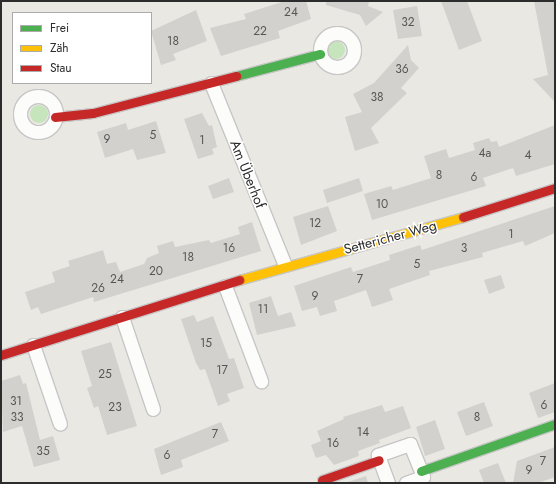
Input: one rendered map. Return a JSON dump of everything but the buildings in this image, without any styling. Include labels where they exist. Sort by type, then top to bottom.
[{"type":"street","points":[[55,117],[93,113],[320,54]]},
{"type":"street","name":"Am Überhof","points":[[211,83],[285,265]]},
{"type":"street","name":"Settericher Weg","points":[[1,355],[225,286],[285,265],[447,222],[555,188]]},
{"type":"street","points":[[225,286],[261,381]]},
{"type":"street","points":[[122,317],[153,409]]},
{"type":"street","points":[[32,345],[60,424]]},
{"type":"street","points":[[421,471],[555,424]]},
{"type":"street","points":[[388,483],[378,454],[410,444],[423,478],[406,483]]},
{"type":"street","points":[[322,480],[379,460]]},
{"type":"green space","points":[[336,41],[342,44],[345,50],[342,56],[336,59],[330,56],[327,50],[330,44]]},
{"type":"green space","points":[[35,105],[43,105],[48,110],[46,121],[43,123],[35,123],[30,118],[30,110]]},
{"type":"traffic: fast","points":[[236,76],[320,54]]},
{"type":"traffic: fast","points":[[421,471],[555,424]]},
{"type":"traffic: slow","points":[[239,280],[463,217]]},
{"type":"traffic: jam","points":[[55,117],[93,113],[236,76]]},
{"type":"traffic: jam","points":[[463,217],[555,188]]},
{"type":"traffic: jam","points":[[1,355],[239,280]]},
{"type":"traffic: jam","points":[[322,480],[379,460]]}]
